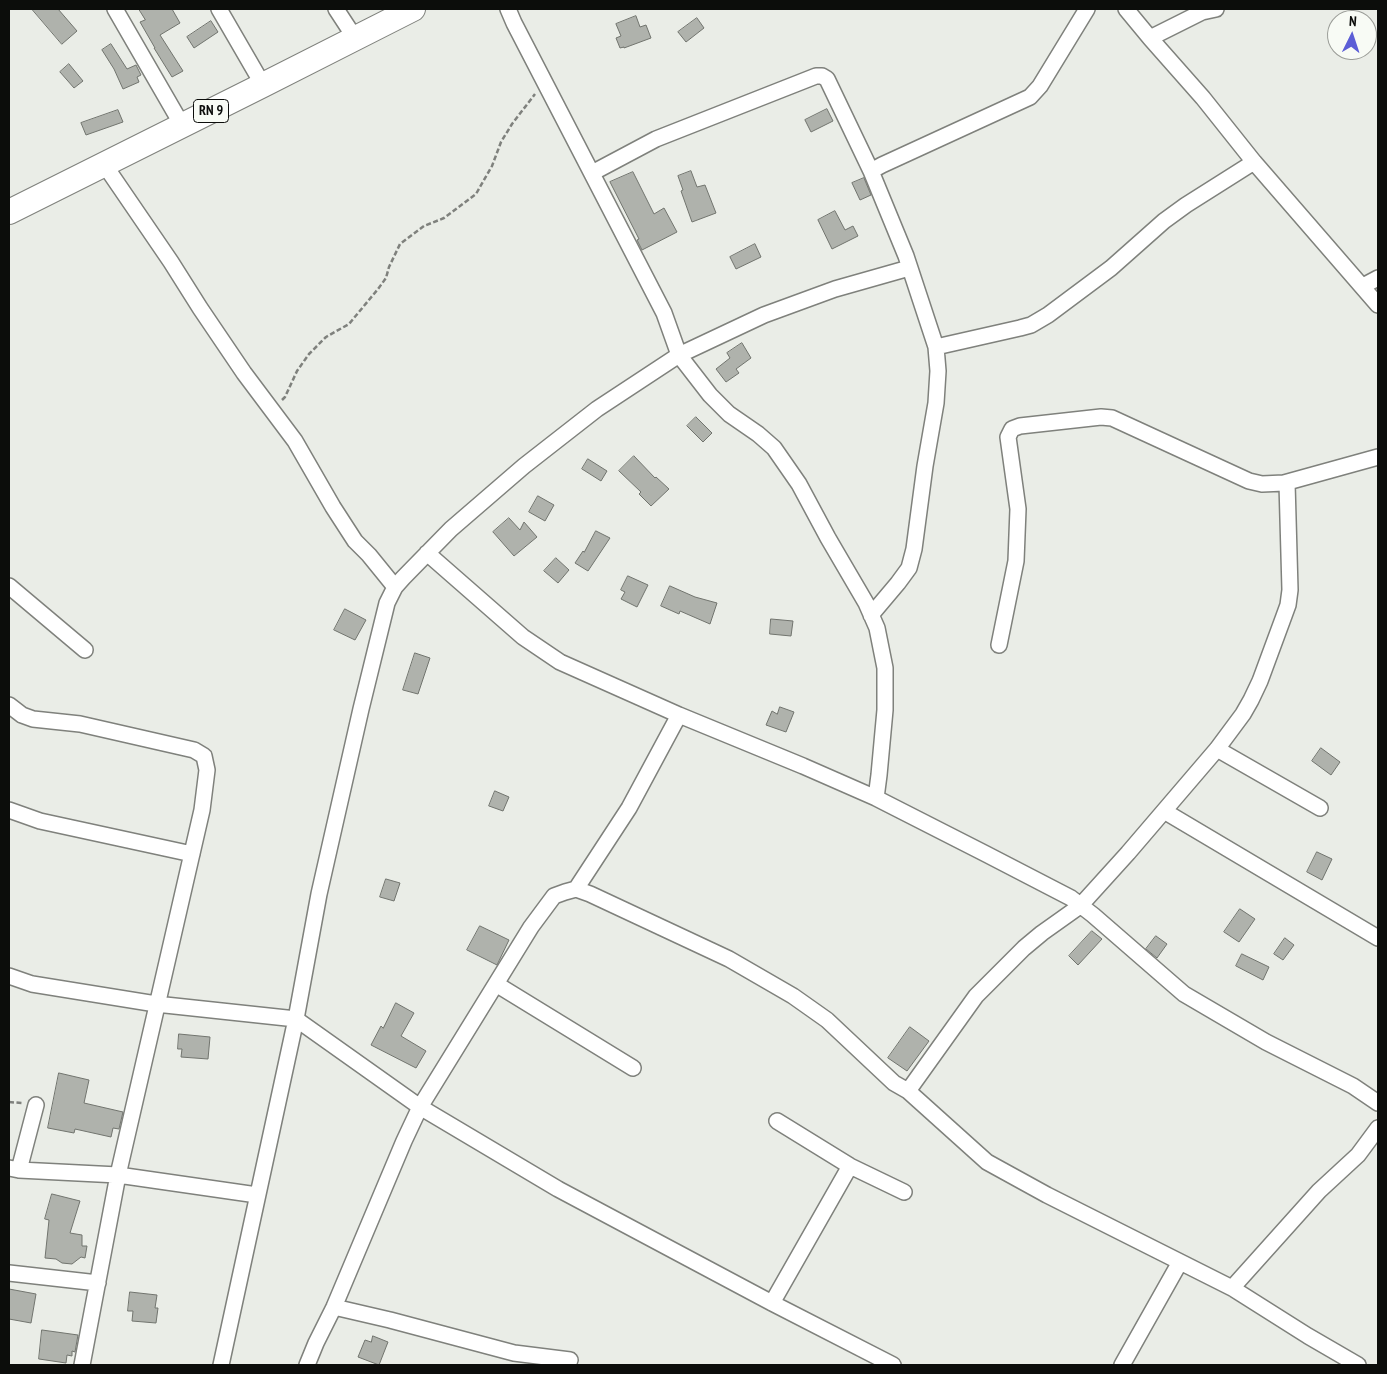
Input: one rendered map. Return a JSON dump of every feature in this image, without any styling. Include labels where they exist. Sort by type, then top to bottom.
[{"type":"main road","name":"RN 9","points":[[9,212],[413,9]]},
{"type":"street","points":[[115,9],[182,125]]},
{"type":"street","points":[[219,9],[263,85]]},
{"type":"street","points":[[336,9],[355,38]]},
{"type":"street","points":[[508,9],[664,313],[679,355],[710,395],[730,414],[774,448],[799,484],[866,602],[877,628],[885,668],[885,710],[876,798]]},
{"type":"street","points":[[871,171],[1030,97],[1040,86],[1087,9]]},
{"type":"street","points":[[1126,9],[1378,306]]},
{"type":"street","points":[[1150,38],[1202,12],[1216,9]]},
{"type":"street","points":[[592,173],[656,139],[816,76],[822,76],[826,79],[871,171],[906,256],[936,346],[938,372],[936,403],[914,549],[909,568],[871,615]]},
{"type":"street","points":[[936,346],[1031,325],[1048,315],[1111,268],[1164,221],[1254,162]]},
{"type":"street","points":[[104,164],[244,373],[295,441],[355,541],[395,587]]},
{"type":"street","points":[[221,1365],[296,1019],[319,894],[356,728],[387,603],[395,587],[451,529],[517,473],[597,409],[679,355],[764,315],[835,289],[909,268]]},
{"type":"street","points":[[1362,286],[1378,278]]},
{"type":"street","points":[[999,645],[1016,561],[1018,508],[1008,438],[1012,429],[1020,426],[1101,417],[1112,418],[1249,481],[1262,484],[1287,483],[1378,457]]},
{"type":"street","points":[[908,1091],[976,996],[1024,948],[1080,906],[1217,749],[1243,714],[1260,681],[1288,605],[1290,590],[1287,483]]},
{"type":"street","points":[[427,553],[523,637],[560,662],[679,715],[876,798],[1071,898],[1184,994],[1266,1042],[1353,1086],[1378,1104]]},
{"type":"street","points":[[9,586],[86,650]]},
{"type":"street","points":[[9,705],[22,715],[33,719],[80,724],[194,750],[204,756],[207,770],[202,810],[118,1175],[82,1365]]},
{"type":"street","points":[[576,889],[629,808],[679,715]]},
{"type":"street","points":[[1217,749],[1320,808]]},
{"type":"street","points":[[9,810],[40,821],[192,854]]},
{"type":"street","points":[[1164,810],[1378,938]]},
{"type":"street","points":[[307,1365],[334,1308],[420,1107],[531,927],[554,896],[576,889],[729,959],[793,996],[827,1020],[894,1083],[908,1091],[988,1162],[1047,1195],[1232,1288],[1358,1365]]},
{"type":"street","points":[[9,976],[32,984],[156,1004],[296,1019],[420,1107],[558,1189],[893,1365]]},
{"type":"street","points":[[496,984],[633,1068]]},
{"type":"street","points":[[36,1105],[14,1169],[118,1175],[258,1195]]},
{"type":"street","points":[[777,1121],[850,1166],[904,1192]]},
{"type":"street","points":[[1232,1288],[1319,1191],[1358,1155],[1378,1128]]},
{"type":"street","points":[[772,1303],[850,1166]]},
{"type":"street","points":[[1122,1365],[1180,1262]]},
{"type":"street","points":[[9,1273],[98,1283]]},
{"type":"street","points":[[334,1308],[390,1320],[514,1353],[570,1360]]},
{"type":"path","points":[[274,412],[285,397],[297,371],[308,354],[326,337],[349,324],[378,289],[386,278],[400,244],[424,226],[444,218],[476,194],[492,166],[501,142],[545,82]]},
{"type":"building","points":[[32,9],[58,9],[77,31],[62,44]]},
{"type":"building","points":[[139,9],[172,9],[180,23],[160,35],[183,71],[172,77],[140,22],[145,20]]},
{"type":"building","points":[[636,16],[640,27],[646,25],[651,38],[620,48],[616,38],[621,36],[616,24]]},
{"type":"building","points":[[697,18],[704,28],[686,42],[678,32]]},
{"type":"building","points":[[211,21],[218,32],[194,48],[187,37]]},
{"type":"building","points":[[111,44],[127,69],[136,65],[141,75],[137,77],[139,82],[123,89],[114,69],[102,50]]},
{"type":"building","points":[[69,64],[83,81],[74,88],[60,72]]},
{"type":"building","points":[[827,109],[833,121],[811,132],[805,120]]},
{"type":"building","points":[[118,110],[123,122],[86,135],[81,123]]},
{"type":"building","points":[[691,171],[697,187],[705,185],[716,213],[692,222],[678,176]]},
{"type":"building","points":[[633,172],[654,214],[664,208],[677,232],[642,250],[637,240],[639,239],[610,182]]},
{"type":"building","points":[[864,178],[871,195],[860,200],[852,183]]},
{"type":"building","points":[[835,211],[845,230],[853,226],[858,236],[832,249],[818,220]]},
{"type":"building","points":[[755,244],[761,257],[736,269],[730,257]]},
{"type":"building","points":[[742,343],[751,358],[736,369],[739,373],[726,382],[716,369],[730,358],[727,353]]},
{"type":"building","points":[[696,417],[712,433],[703,442],[687,426]]},
{"type":"building","points":[[634,456],[655,478],[669,489],[651,506],[639,494],[641,492],[619,471]]},
{"type":"building","points":[[588,459],[607,471],[601,481],[582,469]]},
{"type":"building","points":[[538,496],[554,505],[545,521],[529,512]]},
{"type":"building","points":[[509,518],[520,530],[524,522],[537,537],[514,556],[493,532]]},
{"type":"building","points":[[596,531],[610,538],[588,571],[575,563]]},
{"type":"building","points":[[556,558],[569,570],[558,583],[544,571]]},
{"type":"building","points":[[628,576],[648,585],[637,607],[621,599],[625,592],[621,590]]},
{"type":"building","points":[[670,586],[695,597],[717,603],[710,624],[680,611],[679,614],[661,606]]},
{"type":"building","points":[[345,609],[366,620],[355,640],[334,630]]},
{"type":"building","points":[[771,619],[793,621],[791,636],[770,634]]},
{"type":"building","points":[[415,653],[430,658],[418,694],[403,690]]},
{"type":"building","points":[[780,707],[794,712],[786,732],[766,725],[772,711],[777,714]]},
{"type":"building","points":[[1321,748],[1340,762],[1331,775],[1312,761]]},
{"type":"building","points":[[495,791],[509,797],[503,811],[489,806]]},
{"type":"building","points":[[1317,852],[1332,859],[1322,880],[1307,872]]},
{"type":"building","points":[[386,879],[400,883],[394,901],[380,897]]},
{"type":"building","points":[[1240,909],[1255,919],[1239,942],[1224,932]]},
{"type":"building","points":[[480,926],[509,940],[497,965],[467,950]]},
{"type":"building","points":[[1092,931],[1102,939],[1078,965],[1069,956]]},
{"type":"building","points":[[1156,936],[1167,944],[1157,958],[1146,949]]},
{"type":"building","points":[[1285,938],[1294,945],[1283,960],[1274,954]]},
{"type":"building","points":[[1242,954],[1269,967],[1263,980],[1236,966]]},
{"type":"building","points":[[396,1003],[414,1013],[401,1036],[426,1051],[416,1068],[371,1045],[381,1026],[383,1028]]},
{"type":"building","points":[[910,1027],[929,1041],[907,1071],[888,1058]]},
{"type":"building","points":[[179,1034],[210,1037],[208,1059],[181,1057],[182,1049],[178,1049]]},
{"type":"building","points":[[59,1073],[89,1080],[84,1103],[123,1112],[119,1129],[113,1128],[111,1137],[75,1129],[74,1133],[48,1128]]},
{"type":"building","points":[[52,1194],[80,1201],[70,1233],[82,1235],[82,1246],[87,1246],[85,1258],[81,1257],[72,1264],[45,1258],[49,1220],[45,1219]]},
{"type":"building","points":[[9,1289],[36,1294],[31,1323],[9,1319]]},
{"type":"building","points":[[130,1292],[157,1295],[155,1308],[158,1308],[156,1323],[132,1321],[133,1311],[128,1311]]},
{"type":"building","points":[[42,1330],[78,1335],[75,1352],[72,1351],[72,1356],[67,1355],[66,1363],[39,1359]]},
{"type":"building","points":[[373,1336],[388,1342],[379,1365],[358,1357],[365,1340],[371,1342]]}]
